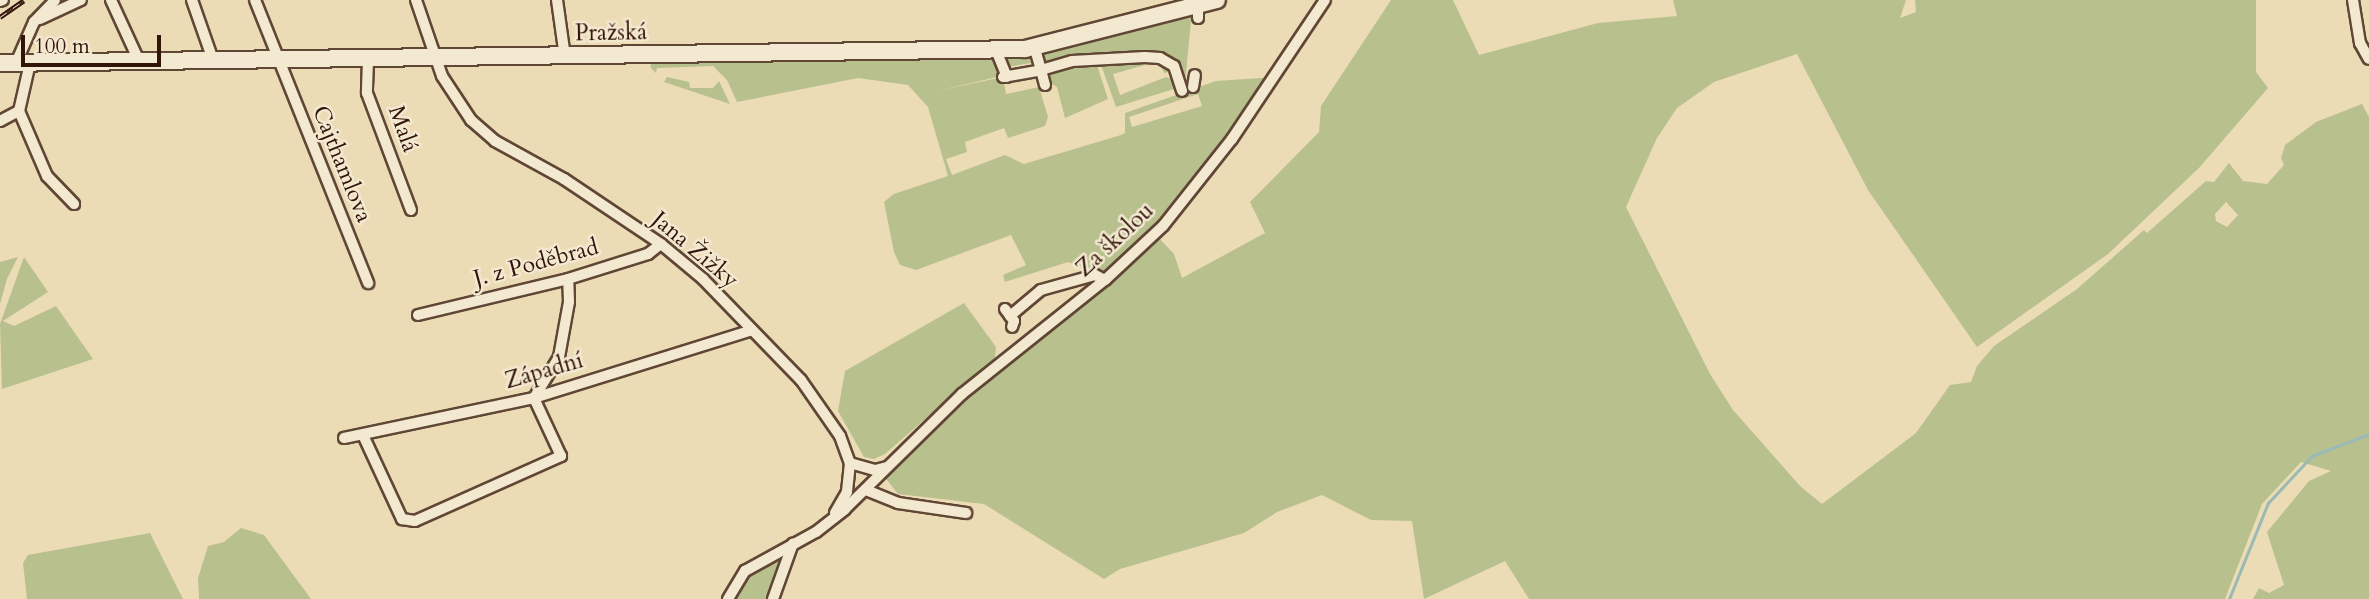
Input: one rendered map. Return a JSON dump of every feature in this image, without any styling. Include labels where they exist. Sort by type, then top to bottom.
[{"type":"street","points":[[55,0],[34,22],[16,63],[19,111],[47,176],[74,204]]},
{"type":"street","points":[[34,22],[81,0]]},
{"type":"street","points":[[111,0],[139,61]]},
{"type":"street","points":[[192,0],[214,60]]},
{"type":"street","name":"Cajthamlova","points":[[255,0],[368,283]]},
{"type":"street","name":"Jana Žižky","points":[[416,0],[435,60],[450,91],[482,132],[661,244],[704,279],[816,400],[840,436],[850,463]]},
{"type":"street","points":[[557,0],[565,57]]},
{"type":"street","name":"Pražská","points":[[16,63],[435,60],[1035,49],[1217,0]]},
{"type":"street","name":"Za školou","points":[[728,599],[745,570],[828,522],[866,490],[962,394],[1105,281],[1163,226],[1206,174],[1325,0]]},
{"type":"street","points":[[2353,0],[2360,43],[2369,60]]},
{"type":"street","points":[[1035,49],[1045,85]]},
{"type":"street","points":[[996,50],[1005,77],[1087,57],[1160,58],[1174,66],[1187,83],[1164,73]]},
{"type":"street","name":"Malá","points":[[368,60],[367,93],[411,211]]},
{"type":"street","points":[[0,121],[19,111]]},
{"type":"street","name":"J. z Poděbrad","points":[[418,315],[568,279],[648,254],[661,244]]},
{"type":"street","points":[[1009,318],[1041,290],[1096,275],[1105,281]]},
{"type":"street","points":[[363,435],[401,519],[415,521],[561,456],[534,398],[559,357],[569,302],[568,279]]},
{"type":"street","name":"Západní","points":[[344,438],[534,398],[752,330]]},
{"type":"street","points":[[828,522],[846,492],[850,463],[875,470],[887,467]]},
{"type":"street","points":[[866,490],[898,503],[966,513]]},
{"type":"street","points":[[773,599],[793,543]]},
{"type":"green space","points":[[1391,0],[1453,0],[1479,55],[1598,23],[1677,16],[1673,0],[1906,0],[1900,18],[1916,12],[1915,0],[2256,0],[2256,72],[2268,88],[2199,168],[2108,254],[1977,347],[1868,190],[1797,54],[1714,82],[1677,108],[1657,138],[1626,207],[1710,374],[1733,410],[1800,486],[1822,504],[1916,433],[1950,385],[1971,382],[1977,366],[1994,346],[2077,289],[2144,230],[2147,233],[2206,181],[2214,182],[2229,163],[2243,181],[2267,184],[2284,165],[2281,158],[2285,145],[2316,122],[2362,104],[2369,117],[2369,599],[2253,599],[2259,588],[2269,593],[2284,585],[2267,532],[2309,481],[2331,471],[2301,462],[2262,504],[2225,599],[1529,599],[1505,561],[1424,599],[1412,521],[1371,520],[1322,495],[1277,512],[1244,533],[1120,569],[1104,579],[984,504],[898,494],[883,475],[963,397],[1158,237],[1174,254],[1182,278],[1265,233],[1250,202],[1319,132],[1321,106]],"holes":[[[2226,202],[2238,215],[2227,227],[2216,221],[2215,214]]]},
{"type":"green space","points":[[1192,11],[1185,83],[1170,58],[1047,64],[1044,61],[1045,51]]},
{"type":"green space","points":[[1029,57],[1031,63],[1001,68],[1002,76],[936,91],[1003,77],[1006,94],[1039,87],[1048,117],[1045,126],[1008,138],[1004,128],[965,142],[967,152],[946,159],[952,175],[1005,155],[1024,164],[1121,135],[1125,133],[1125,113],[1216,81],[1275,77],[1206,174],[1105,280],[1101,271],[1086,275],[1080,266],[1068,262],[1005,282],[1003,275],[1026,265],[1011,235],[916,270],[900,265],[894,252],[884,202],[894,194],[948,176],[928,107],[908,85],[858,78],[737,102],[727,80],[713,66],[657,68],[656,73],[650,67],[653,59]],"holes":[[[1198,94],[1202,106],[1132,127],[1129,117]]]},
{"type":"green space","points":[[1099,59],[1156,59],[1170,65],[1173,71],[1164,73],[1159,61],[1113,74],[1120,95],[1166,77],[1175,80],[1174,89],[1116,107]]},
{"type":"green space","points":[[1078,61],[1097,65],[1108,99],[1065,118],[1057,87],[1048,82],[1047,72]]},
{"type":"green space","points":[[667,77],[689,82],[690,88],[713,88],[719,81],[730,104],[664,82]]},
{"type":"green space","points":[[18,257],[7,279],[0,304],[0,262]]},
{"type":"green space","points":[[24,257],[48,292],[3,321],[14,326],[56,306],[93,359],[2,389],[0,324]]},
{"type":"green space","points":[[964,303],[996,347],[995,358],[885,454],[874,459],[864,457],[838,411],[845,371]]},
{"type":"green space","points":[[241,528],[264,535],[311,599],[199,599],[198,578],[208,546],[224,542]]},
{"type":"green space","points":[[150,533],[183,599],[27,599],[23,563],[28,555]]},
{"type":"green space","points":[[786,555],[769,599],[733,599],[747,574],[768,557]]},
{"type":"waterway","points":[[2229,599],[2268,503],[2312,456],[2369,434]]},
{"type":"railway","points":[[0,17],[24,0]]}]
